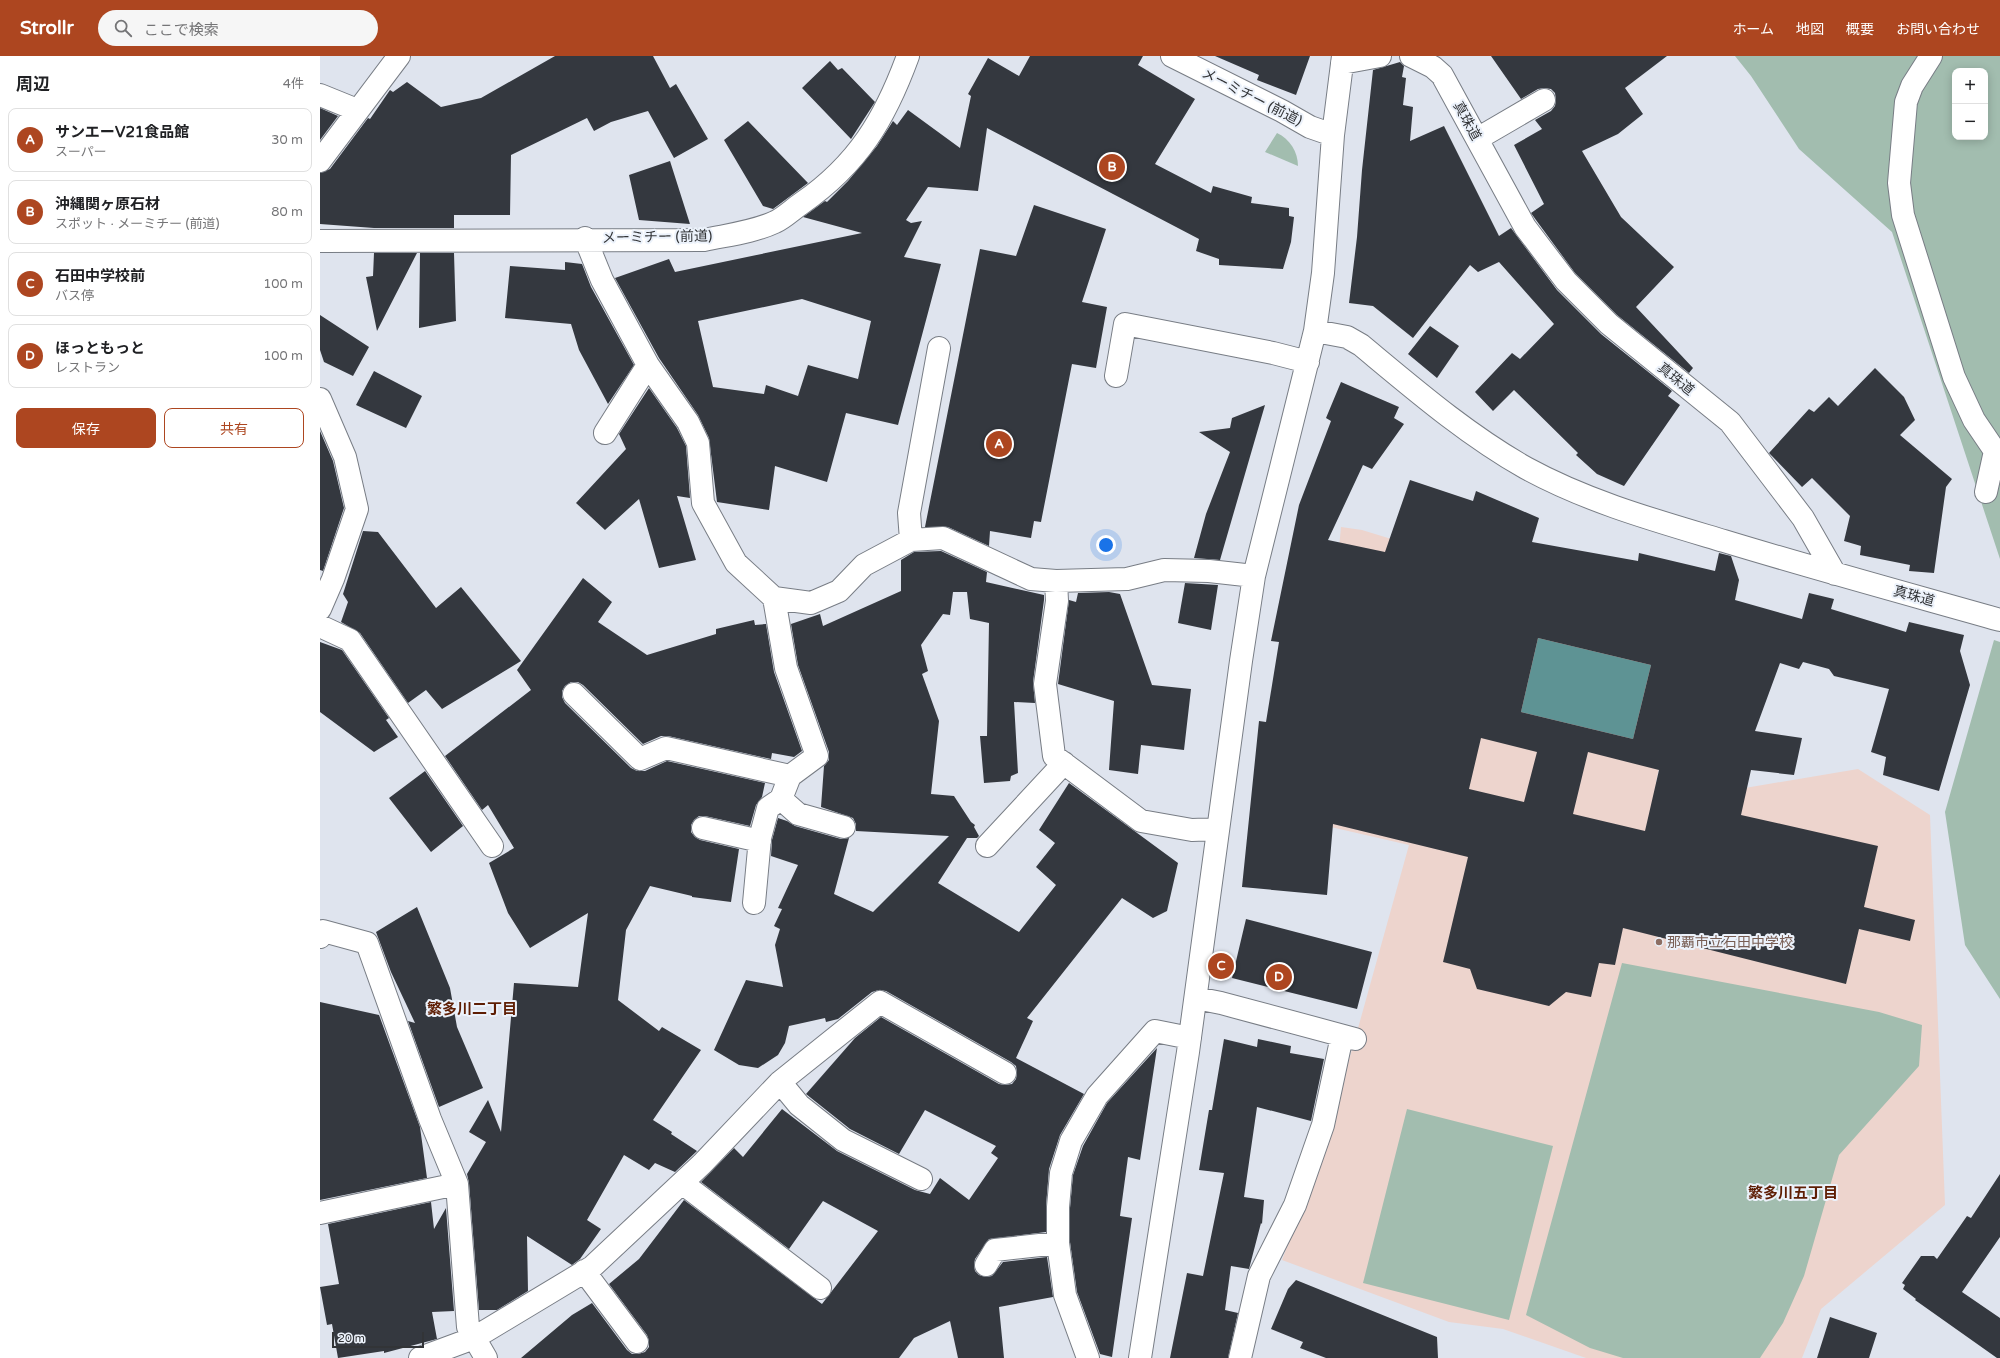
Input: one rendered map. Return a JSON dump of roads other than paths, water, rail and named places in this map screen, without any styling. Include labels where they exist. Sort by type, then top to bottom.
[{"type":"street","points":[[320,161],[397,56]]},
{"type":"street","name":"メーミチー (前道)","points":[[320,241],[585,238],[704,240],[760,227],[775,222],[823,188],[871,136],[895,90],[908,56]]},
{"type":"street","name":"メーミチー (前道)","points":[[1172,56],[1282,111],[1310,127],[1333,134]]},
{"type":"street","points":[[1140,1358],[1196,998],[1254,576],[1315,331],[1323,273],[1333,134],[1342,60],[1380,56]]},
{"type":"street","name":"真珠道","points":[[1411,56],[1433,67],[1442,75],[1525,227],[1566,281],[1608,324],[1730,422],[1803,518],[1835,574],[2000,620]]},
{"type":"street","points":[[1931,56],[1912,86],[1906,102],[1899,183],[1903,215],[1954,377],[1974,420],[1998,451],[1986,492]]},
{"type":"street","points":[[320,95],[357,110]]},
{"type":"street","points":[[1477,139],[1544,100]]},
{"type":"street","points":[[585,238],[602,280],[648,365],[688,422],[698,443],[703,503],[736,563],[774,598],[811,603],[839,591],[864,565],[912,540],[942,538],[1031,580],[1056,581],[1127,579],[1164,570],[1209,571],[1254,576]]},
{"type":"street","points":[[1116,376],[1125,324],[1272,353],[1308,362]]},
{"type":"street","points":[[1315,331],[1347,337],[1361,345],[1452,420],[1491,448],[1527,469],[1615,507],[1835,574]]},
{"type":"street","points":[[912,540],[909,513],[939,348]]},
{"type":"street","points":[[604,433],[648,365]]},
{"type":"street","points":[[320,399],[345,457],[357,509],[333,579],[320,609]]},
{"type":"street","points":[[1056,581],[1057,601],[1045,684],[1054,756],[1141,821],[1192,830],[1218,830]]},
{"type":"street","points":[[754,903],[760,841],[768,808],[781,799],[790,776],[817,756],[786,668],[774,598]]},
{"type":"street","points":[[320,626],[350,640],[492,846]]},
{"type":"street","points":[[574,694],[640,759],[666,748],[790,776]]},
{"type":"street","points":[[988,846],[1064,763]]},
{"type":"street","points":[[781,799],[798,814],[844,827]]},
{"type":"street","points":[[703,828],[760,841]]},
{"type":"street","points":[[320,937],[323,931],[366,943],[430,1119],[457,1184],[468,1327],[486,1358]]},
{"type":"street","points":[[1196,998],[1221,1003],[1349,1038],[1323,1125],[1295,1205],[1259,1276],[1240,1358]]},
{"type":"street","points":[[420,1358],[474,1338],[592,1267],[702,1164],[780,1082],[880,1002],[1005,1073]]},
{"type":"street","points":[[1088,1358],[1065,1295],[1058,1243],[1058,1207],[1061,1174],[1071,1141],[1096,1096],[1155,1031],[1190,1038]]},
{"type":"street","points":[[780,1082],[799,1105],[843,1140],[921,1179]]},
{"type":"street","points":[[682,1183],[820,1288]]},
{"type":"street","points":[[320,1213],[457,1184]]},
{"type":"street","points":[[986,1265],[995,1250],[1058,1243]]},
{"type":"street","points":[[584,1271],[637,1342]]},
{"type":"place","name":"沖縄関ヶ原石材","points":[[1112,167]]},
{"type":"place","name":"サンエーV21食品館","points":[[999,444]]},
{"type":"place","name":"那覇市立石田中学校","points":[[1659,942]]},
{"type":"place","name":"石田中学校前","points":[[1221,966]]},
{"type":"place","name":"ほっともっと","points":[[1279,977]]},
{"type":"district","name":"繁多川二丁目","points":[[472,1009]]},
{"type":"district","name":"繁多川五丁目","points":[[1793,1193]]}]
